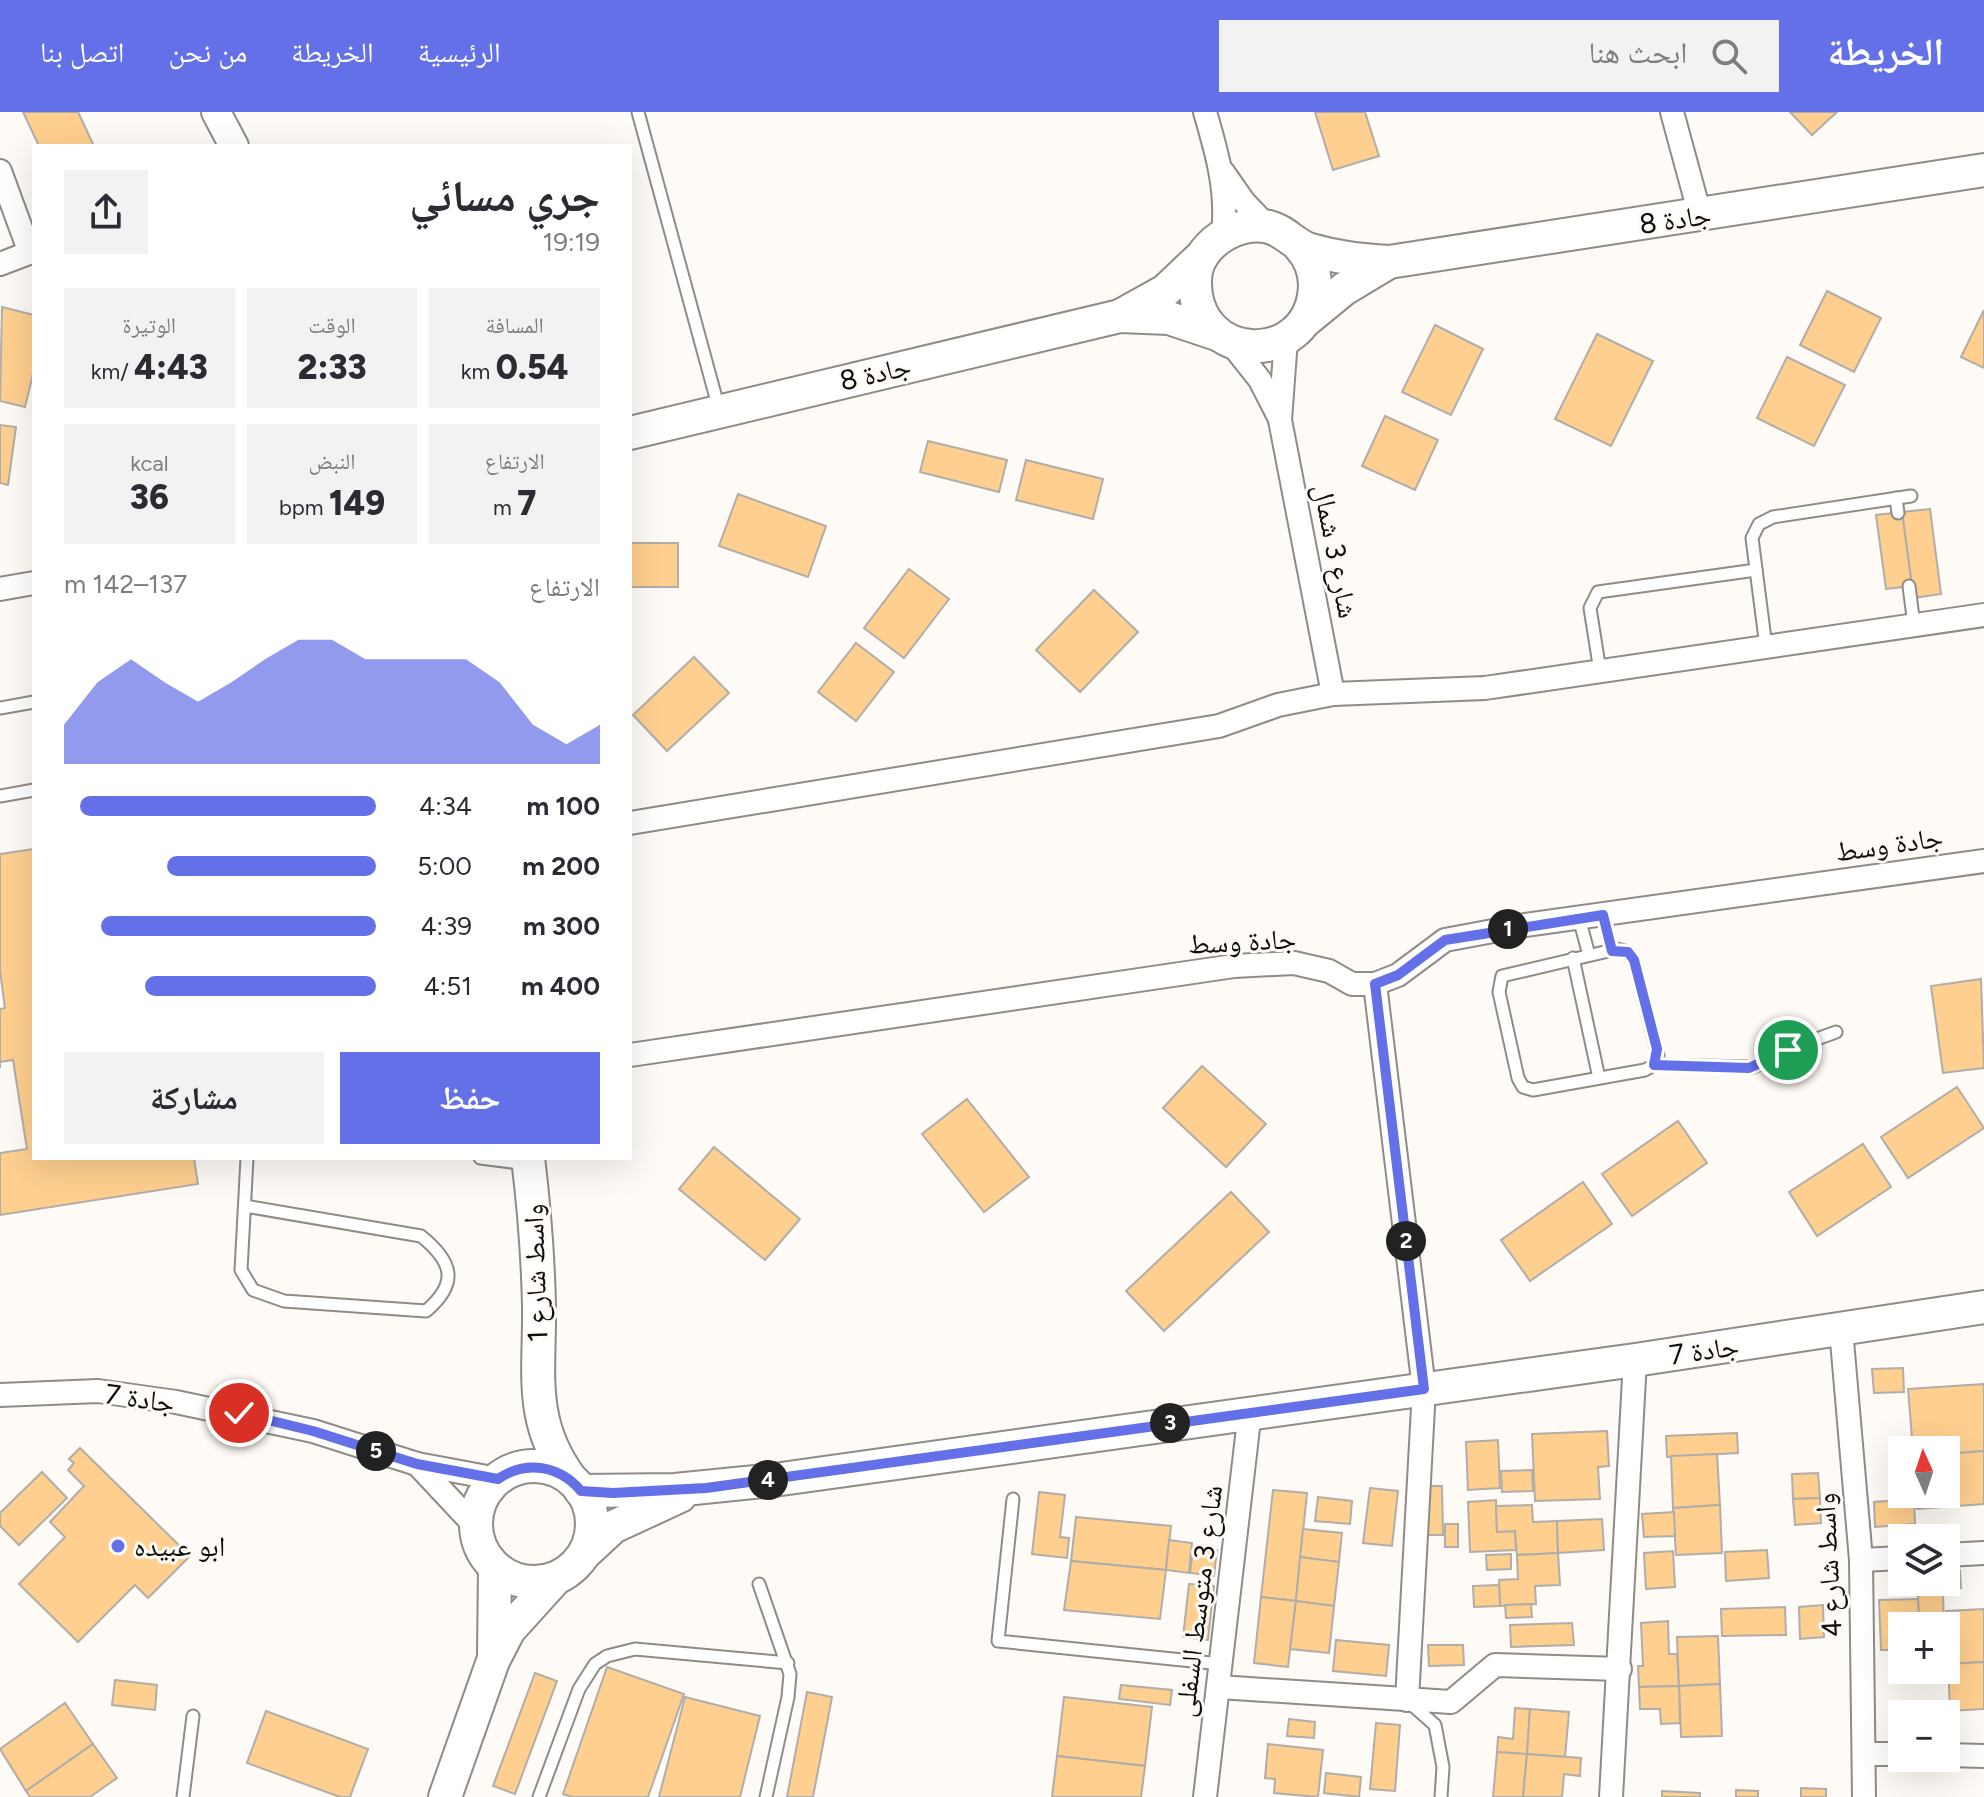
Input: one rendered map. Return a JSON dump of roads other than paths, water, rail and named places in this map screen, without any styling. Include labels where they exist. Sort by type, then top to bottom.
[{"type":"main road","name":"جادة 8","points":[[1300,247],[1343,259],[1389,262],[1976,176]]},
{"type":"main road","points":[[1243,227],[1268,227],[1287,235],[1300,247],[1315,275],[1314,302],[1296,330],[1266,346],[1223,338],[1203,318],[1195,299],[1195,276],[1212,245],[1243,227]]},
{"type":"main road","name":"جادة 8","points":[[1120,316],[1165,291],[1212,245]]},
{"type":"main road","name":"جادة 8","points":[[1296,330],[1344,289],[1389,262]]},
{"type":"main road","name":"جادة 8","points":[[632,432],[1120,316],[1169,318],[1223,338]]},
{"type":"main road","name":"واسط شارع 1","points":[[503,1475],[524,1440],[537,1389],[539,1307],[529,1161]]},
{"type":"main road","name":"جادة 7","points":[[576,1484],[613,1493],[706,1488],[1635,1360],[1984,1307]]},
{"type":"main road","name":"واسط شارع 1","points":[[537,1389],[549,1445],[576,1484]]},
{"type":"main road","points":[[445,1797],[493,1661],[509,1630],[556,1578],[567,1572],[585,1553],[592,1521],[576,1484],[540,1467],[503,1475],[478,1509],[478,1542],[495,1567],[524,1581],[556,1578]]},
{"type":"main road","name":"جادة 7","points":[[585,1553],[613,1527],[643,1511],[706,1488]]},
{"type":"main road","points":[[493,1661],[495,1567]]},
{"type":"street","points":[[216,112],[233,144]]},
{"type":"street","points":[[1205,112],[1221,167],[1226,208],[1212,245]]},
{"type":"street","points":[[1672,112],[1700,215]]},
{"type":"street","points":[[1221,167],[1244,202],[1268,227]]},
{"type":"street","points":[[0,171],[32,252],[0,264]]},
{"type":"street","name":"شارع 3 شمال","points":[[1280,420],[1296,330]]},
{"type":"street","name":"شارع 3 شمال","points":[[1223,338],[1260,380],[1280,420],[1333,694]]},
{"type":"street","points":[[0,589],[32,583]]},
{"type":"street","points":[[632,823],[1219,726],[1278,705],[1333,694],[1485,688],[1984,615]]},
{"type":"street","name":"جادة وسط","points":[[632,1055],[1234,966],[1294,963],[1329,971],[1352,984],[1375,984],[1398,975],[1445,940],[1984,861]]},
{"type":"street","points":[[1375,984],[1424,1389],[1407,1700]]},
{"type":"street","name":"واسط شارع 4","points":[[1841,1329],[1861,1560],[1866,1754],[1864,1797]]},
{"type":"street","points":[[1611,1797],[1635,1360]]},
{"type":"street","name":"جادة 7","points":[[0,1395],[98,1391],[176,1402],[313,1431],[417,1464],[503,1475]]},
{"type":"street","name":"شارع 3 متوسط السفلى","points":[[1205,1797],[1250,1411]]},
{"type":"street","name":"جادة 7","points":[[417,1464],[476,1527]]},
{"type":"street","points":[[1960,1554],[1984,1553]]},
{"type":"street","points":[[1861,1560],[1888,1559]]},
{"type":"street","points":[[1220,1676],[1407,1700],[1451,1702],[1495,1665],[1620,1669]]},
{"type":"street","points":[[1866,1754],[1888,1754]]},
{"type":"street","points":[[1960,1755],[1984,1756]]},
{"type":"lane","points":[[638,112],[719,410]]},
{"type":"lane","points":[[1766,647],[1752,538],[1755,529],[1766,519],[1911,496]]},
{"type":"lane","points":[[1896,498],[1898,513]]},
{"type":"lane","points":[[1600,671],[1590,608],[1598,592],[1756,570]]},
{"type":"lane","points":[[1909,586],[1914,625]]},
{"type":"lane","points":[[0,708],[32,702]]},
{"type":"lane","points":[[0,796],[32,790]]},
{"type":"lane","points":[[1603,915],[1612,951]]},
{"type":"lane","points":[[1579,918],[1589,955]]},
{"type":"lane","points":[[1654,1065],[1657,1049],[1634,960],[1628,952],[1612,951],[1573,958],[1507,973],[1500,981],[1515,1064],[1520,1083],[1527,1089],[1599,1078],[1654,1065],[1754,1067],[1784,1051],[1836,1032]]},
{"type":"lane","points":[[1573,958],[1599,1078]]},
{"type":"lane","points":[[245,1206],[421,1236],[440,1251],[448,1265],[448,1281],[441,1298],[426,1311],[284,1301],[253,1290],[241,1270],[247,1160]]},
{"type":"lane","points":[[1013,1499],[998,1641],[1220,1676]]},
{"type":"lane","points":[[759,1584],[788,1663],[788,1697],[766,1797]]},
{"type":"lane","points":[[539,1797],[585,1675],[607,1656],[635,1649],[788,1663]]},
{"type":"lane","points":[[1407,1700],[1435,1725],[1443,1767],[1441,1797]]},
{"type":"lane","points":[[183,1797],[193,1716]]},
{"type":"place","name":"ابو عبيده","points":[[118,1546]]}]
